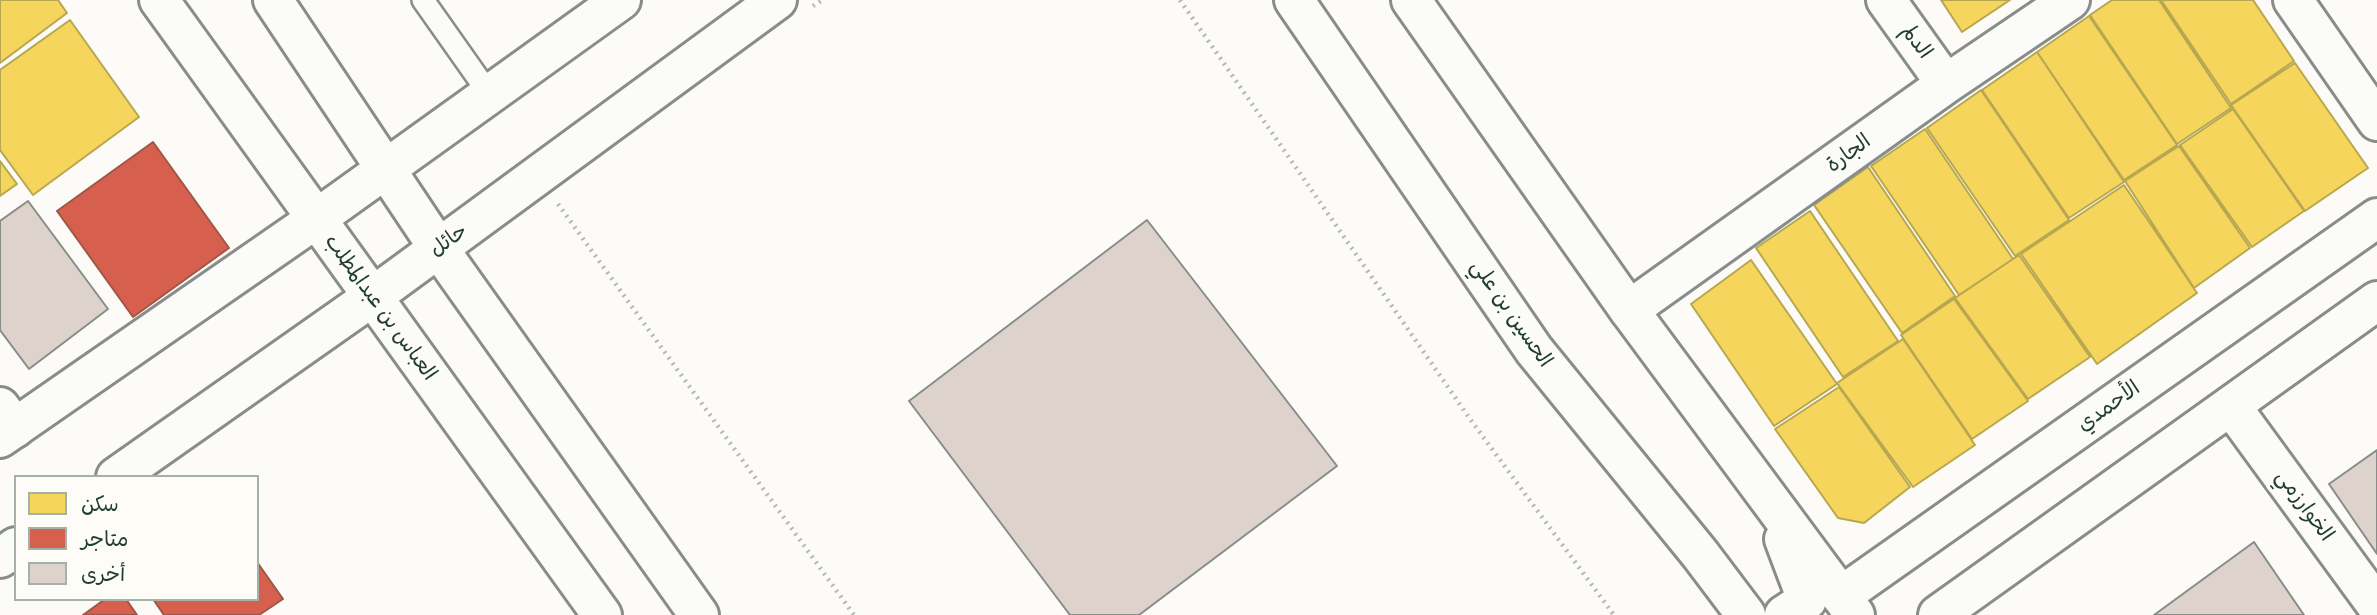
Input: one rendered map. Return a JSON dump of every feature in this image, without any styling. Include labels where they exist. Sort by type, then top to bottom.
[{"type":"street","name":"العباس بن عبدالمطلب","points":[[159,0],[372,297],[591,611]]},
{"type":"street","points":[[273,0],[439,248],[699,615]]},
{"type":"street","points":[[5,424],[316,219],[621,0]]},
{"type":"street","name":"الحسين بن علي","points":[[1294,0],[1534,350],[1700,554],[1746,615]]},
{"type":"street","points":[[1411,0],[1629,310],[1848,606]]},
{"type":"street","name":"الدلم","points":[[1886,0],[1946,84]]},
{"type":"street","name":"الجارة","points":[[1629,310],[1946,84],[2070,0]]},
{"type":"street","points":[[2294,0],[2377,121]]},
{"type":"street","name":"حائل","points":[[119,475],[439,248],[794,4]]},
{"type":"street","name":"الأحمدي","points":[[1848,606],[2377,218]]},
{"type":"street","points":[[1938,615],[2377,301]]},
{"type":"street","name":"الخوارزمي","points":[[2231,406],[2377,606]]},
{"type":"street","points":[[1768,497],[1807,600],[1784,615]]},
{"type":"street","points":[[1700,554],[1763,615]]},
{"type":"lane","points":[[423,0],[490,95]]},
{"type":"path","points":[[794,4],[822,0]]},
{"type":"path","points":[[1180,0],[1470,419],[1614,615]]},
{"type":"path","points":[[557,202],[854,615]]},
{"type":"building: سكن","points":[[0,0],[58,0],[67,13],[0,63]]},
{"type":"building: سكن","points":[[1941,0],[2010,0],[1962,32]]},
{"type":"building: سكن","points":[[2112,0],[2159,0],[2231,108],[2177,144],[2090,15]]},
{"type":"building: سكن","points":[[2161,0],[2253,0],[2294,61],[2231,104]]},
{"type":"building: سكن","points":[[2089,16],[2177,145],[2124,180],[2037,52]]},
{"type":"building: سكن","points":[[70,20],[139,117],[33,195],[0,150],[0,70]]},
{"type":"building: سكن","points":[[2037,52],[2124,182],[2069,218],[1982,90]]},
{"type":"building: سكن","points":[[2295,63],[2368,168],[2305,211],[2231,105]]},
{"type":"building: سكن","points":[[1981,90],[2069,220],[2015,256],[1927,128]]},
{"type":"building: سكن","points":[[2233,109],[2304,211],[2252,247],[2180,145]]},
{"type":"building: سكن","points":[[1925,129],[2013,259],[1959,295],[1871,166]]},
{"type":"building: سكن","points":[[2179,146],[2250,248],[2194,288],[2125,181]]},
{"type":"building: سكن","points":[[0,161],[17,184],[0,196]]},
{"type":"building: سكن","points":[[1868,167],[1955,296],[1902,333],[1814,205]]},
{"type":"building: سكن","points":[[2124,185],[2197,293],[2097,364],[2021,254]]},
{"type":"building: سكن","points":[[1810,211],[1898,341],[1843,377],[1756,248]]},
{"type":"building: سكن","points":[[2019,255],[2090,357],[2028,399],[1955,298]]},
{"type":"building: سكن","points":[[1751,260],[1837,384],[1774,426],[1691,304]]},
{"type":"building: سكن","points":[[1954,299],[2028,401],[1972,439],[1901,335]]},
{"type":"building: سكن","points":[[1903,339],[1975,445],[1913,487],[1837,383]]},
{"type":"building: سكن","points":[[1839,387],[1910,487],[1864,523],[1838,518],[1775,429]]},
{"type":"building: متاجر","points":[[153,142],[229,248],[133,317],[57,211]]},
{"type":"building: متاجر","points":[[259,565],[283,599],[259,615],[164,615],[154,601],[259,601]]},
{"type":"building: متاجر","points":[[102,601],[127,601],[137,615],[83,615]]},
{"type":"building: أخرى","points":[[28,201],[108,309],[29,369],[0,330],[0,221]]},
{"type":"building: أخرى","points":[[1147,220],[1337,466],[1139,615],[1070,615],[909,401]]},
{"type":"building: أخرى","points":[[2377,450],[2377,554],[2329,484]]},
{"type":"building: أخرى","points":[[2254,542],[2304,615],[2154,615]]}]
